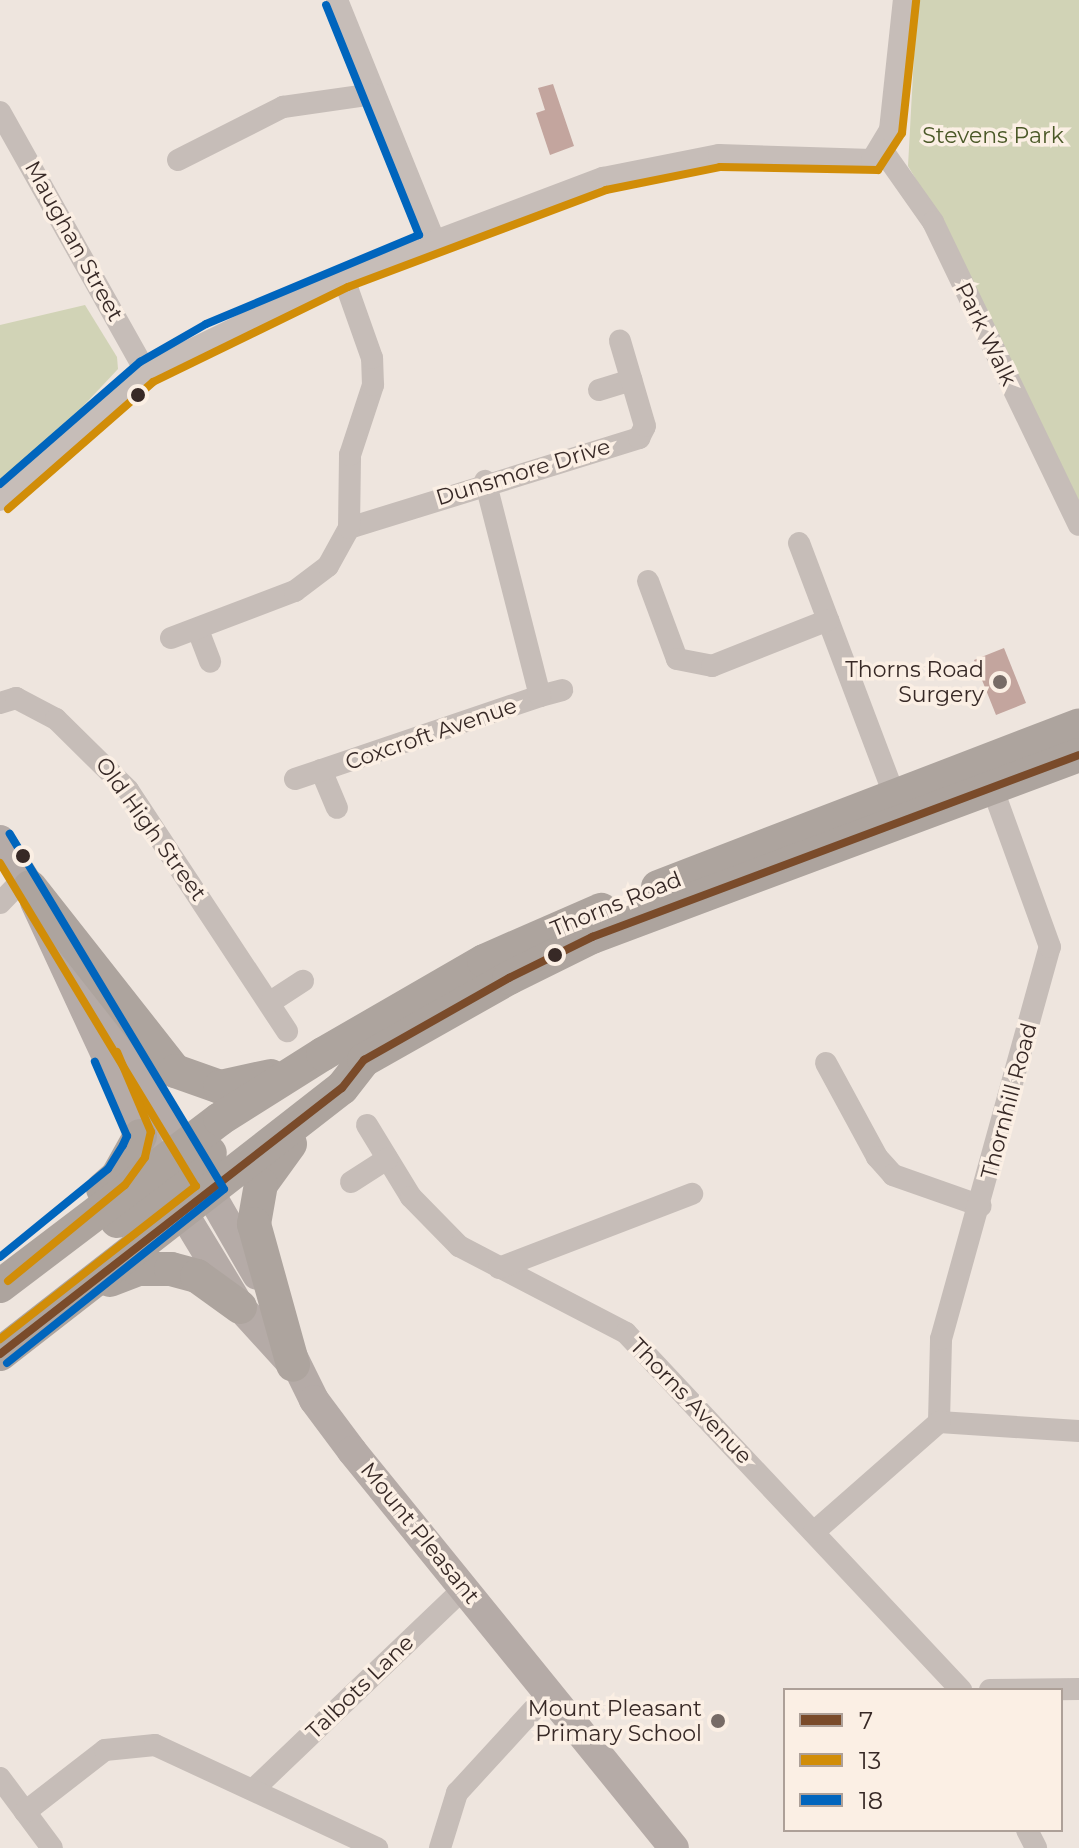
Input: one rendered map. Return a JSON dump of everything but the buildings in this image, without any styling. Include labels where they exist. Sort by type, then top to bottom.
[{"type":"highway","name":"Thorns Road","points":[[197,1167],[323,1054],[484,961],[563,924],[1079,725]]},
{"type":"highway","name":"Thorns Road","points":[[197,1167],[342,1088],[364,1060],[592,937],[1079,755]]},
{"type":"highway","points":[[27,882],[175,1071],[220,1087],[250,1086],[323,1054]]},
{"type":"highway","points":[[0,1305],[169,1189],[237,1133],[364,1060]]},
{"type":"highway","points":[[293,1365],[285,1320],[256,1247],[256,1198],[287,1147],[342,1088]]},
{"type":"highway","points":[[0,1272],[117,1177],[140,1136]]},
{"type":"highway","points":[[0,1286],[169,1189],[197,1167]]},
{"type":"highway","points":[[92,1287],[169,1189]]},
{"type":"highway","points":[[0,1354],[92,1287],[138,1269],[171,1269],[197,1276],[240,1307]]},
{"type":"main road","points":[[0,840],[27,882],[53,951],[140,1136],[169,1189],[240,1307],[293,1365]]},
{"type":"main road","name":"Mount Pleasant","points":[[27,882],[247,1251],[293,1365],[352,1451],[465,1587],[546,1696],[674,1848]]},
{"type":"street","points":[[337,0],[435,242]]},
{"type":"street","points":[[0,500],[146,372],[343,276],[603,178],[719,155],[872,160],[883,151],[904,0]]},
{"type":"street","points":[[178,160],[283,107],[373,94]]},
{"type":"street","name":"Maughan Street","points":[[0,112],[146,372]]},
{"type":"street","name":"Park Walk","points":[[883,151],[933,222],[1079,525]]},
{"type":"street","points":[[171,638],[295,591],[328,566],[349,528],[350,455],[373,385],[372,358],[343,276]]},
{"type":"street","name":"Dunsmore Drive","points":[[349,528],[485,481],[639,438],[645,426],[620,341]]},
{"type":"street","points":[[599,390],[631,380]]},
{"type":"street","name":"Coxcroft Avenue","points":[[485,481],[540,696]]},
{"type":"street","points":[[799,543],[894,795]]},
{"type":"street","points":[[648,581],[677,659],[712,666],[828,620]]},
{"type":"street","points":[[198,630],[210,662]]},
{"type":"street","name":"Coxcroft Avenue","points":[[295,779],[562,690]]},
{"type":"street","name":"Old High Street","points":[[0,703],[16,698],[32,704],[91,747],[128,790],[272,1001],[287,1031]]},
{"type":"street","name":"Coxcroft Avenue","points":[[321,770],[337,808]]},
{"type":"street","name":"Thornhill Road","points":[[939,1422],[941,1339],[981,1206],[1050,947],[992,787]]},
{"type":"street","points":[[0,903],[27,882]]},
{"type":"street","points":[[272,1001],[303,981]]},
{"type":"street","points":[[826,1063],[877,1157],[893,1175],[981,1206]]},
{"type":"street","name":"Thorns Avenue","points":[[367,1125],[387,1159],[441,1230],[499,1268],[626,1333],[959,1688]]},
{"type":"street","points":[[351,1182],[387,1159]]},
{"type":"street","points":[[499,1268],[692,1194]]},
{"type":"street","points":[[814,1532],[939,1422],[1079,1431]]},
{"type":"street","name":"Talbots Lane","points":[[256,1787],[465,1587]]},
{"type":"street","points":[[440,1848],[457,1793],[546,1696]]},
{"type":"street","points":[[25,1812],[105,1750],[155,1745],[256,1787],[377,1848]]},
{"type":"street","points":[[0,1778],[52,1848]]},
{"type":"green space","name":"Stevens Park","points":[[917,0],[1079,0],[1079,509],[942,223],[908,166]]},
{"type":"green space","points":[[85,305],[117,357],[118,369],[41,451],[0,482],[0,325]]},
{"type":"transit line","name":"13","points":[[8,509],[153,382],[348,287],[606,190],[720,167],[878,170],[902,133],[916,1]]},
{"type":"transit line","name":"18","points":[[0,484],[140,362],[206,324],[419,235],[326,5]]},
{"type":"transit line","name":"7","points":[[0,1354],[342,1088],[364,1060],[509,978],[592,937],[1079,755]]},
{"type":"transit line","name":"18","points":[[7,1363],[224,1189],[10,834]]},
{"type":"transit line","name":"13","points":[[0,863],[196,1186],[0,1339]]},
{"type":"transit line","name":"13","points":[[8,1281],[125,1185],[145,1157],[151,1132],[117,1052]]},
{"type":"transit line","name":"18","points":[[0,1257],[108,1169],[123,1145],[127,1136],[95,1062]]},
{"type":"place","name":"Thorns Road Surgery","points":[[1000,682]]},
{"type":"place","name":"Mount Pleasant Primary School","points":[[718,1721]]}]
